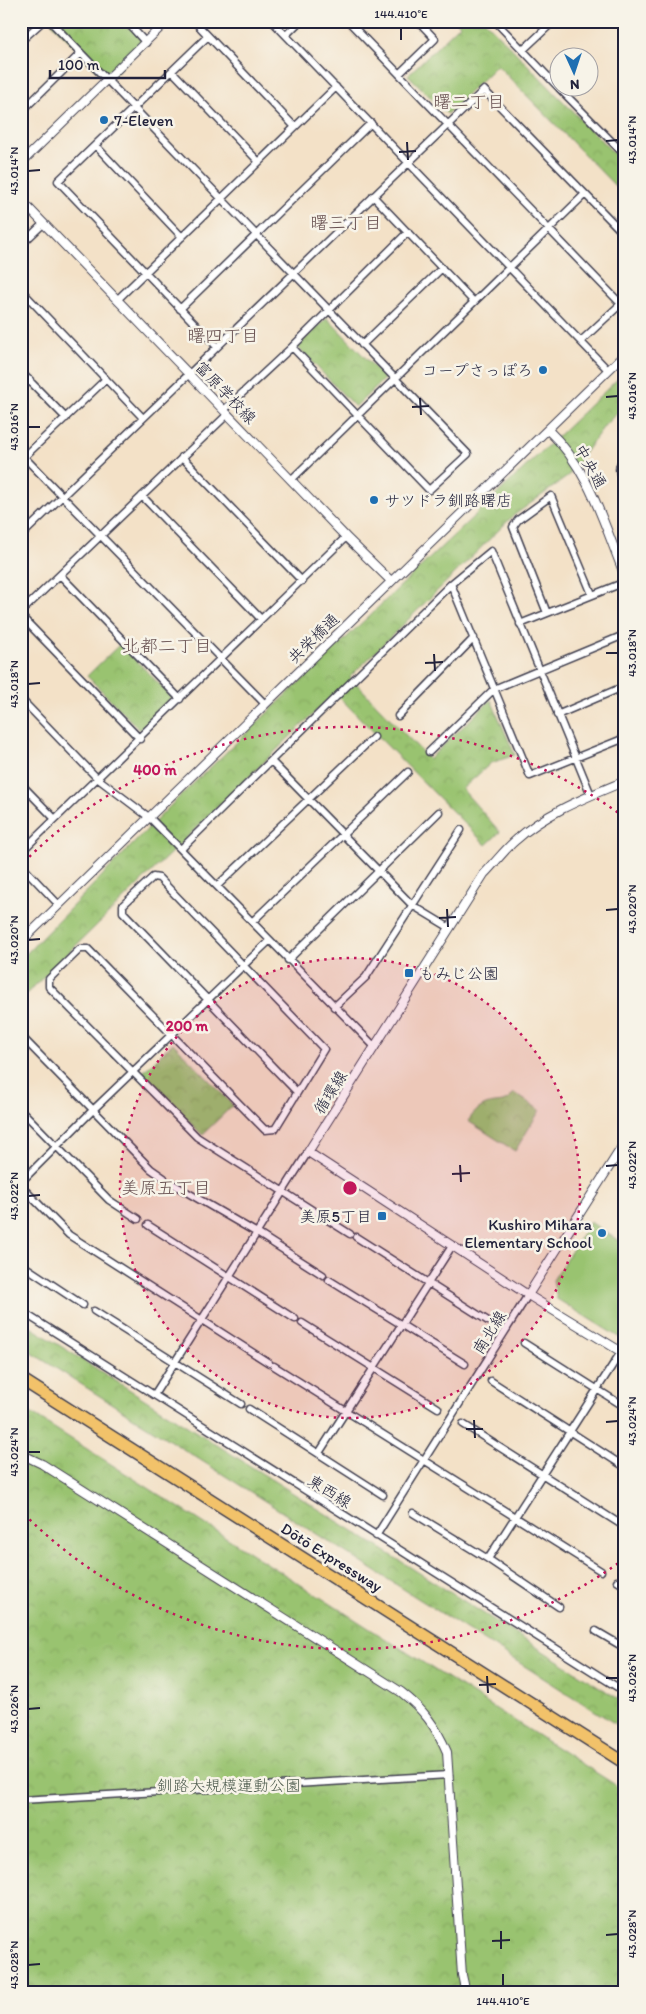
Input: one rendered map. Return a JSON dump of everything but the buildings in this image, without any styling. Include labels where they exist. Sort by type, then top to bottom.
[{"type":"highway","name":"Dōtō Expressway","points":[[21,1379],[625,1763]]},
{"type":"highway","name":"Dōtō Expressway","points":[[21,1388],[625,1769]]},
{"type":"street","points":[[21,41],[43,21]]},
{"type":"street","points":[[50,21],[468,454],[429,490],[292,347]]},
{"type":"street","points":[[126,21],[146,42]]},
{"type":"street","points":[[21,163],[167,21]]},
{"type":"street","points":[[194,21],[295,127]]},
{"type":"street","points":[[272,21],[608,370]]},
{"type":"street","points":[[286,35],[300,21]]},
{"type":"street","points":[[348,21],[548,229],[623,302],[581,341]]},
{"type":"street","points":[[399,74],[435,39],[418,21]]},
{"type":"street","points":[[495,21],[548,76]]},
{"type":"street","points":[[523,50],[554,21]]},
{"type":"street","points":[[208,36],[58,181],[217,347]]},
{"type":"street","points":[[21,112],[81,53]]},
{"type":"street","points":[[172,71],[259,162]]},
{"type":"street","points":[[118,299],[336,87]]},
{"type":"street","points":[[21,536],[484,90],[625,235]]},
{"type":"street","points":[[570,98],[625,155]]},
{"type":"street","points":[[180,309],[371,123]]},
{"type":"street","points":[[96,146],[182,237]]},
{"type":"street","points":[[291,480],[585,194]]},
{"type":"street","points":[[373,196],[474,302]]},
{"type":"street","name":"富原学校線","points":[[21,200],[346,537],[391,581]]},
{"type":"street","points":[[21,246],[44,224]]},
{"type":"street","points":[[140,738],[21,614],[182,458],[408,232]]},
{"type":"street","points":[[362,345],[442,268]]},
{"type":"street","points":[[21,290],[143,418]]},
{"type":"street","name":"共栄橋通","points":[[21,942],[625,354]]},
{"type":"street","points":[[21,372],[66,418]]},
{"type":"street","points":[[106,379],[23,458],[265,704]]},
{"type":"street","points":[[21,388],[30,380]]},
{"type":"street","name":"中央通","points":[[548,430],[562,443],[575,460],[621,558],[625,576]]},
{"type":"street","points":[[182,458],[302,581]]},
{"type":"street","points":[[625,458],[620,463],[618,470],[625,485]]},
{"type":"street","points":[[142,496],[261,619]]},
{"type":"street","points":[[547,613],[513,527],[518,520],[551,496],[592,594]]},
{"type":"street","points":[[21,852],[346,537]]},
{"type":"street","points":[[180,849],[451,584],[491,551],[591,795]]},
{"type":"street","points":[[61,576],[180,699]]},
{"type":"street","points":[[520,624],[625,582]]},
{"type":"street","points":[[451,584],[530,776],[625,738]]},
{"type":"street","points":[[429,752],[494,689],[624,635]]},
{"type":"street","points":[[398,716],[474,638]]},
{"type":"street","points":[[557,715],[625,686]]},
{"type":"street","points":[[21,699],[97,778],[150,818],[375,1047]]},
{"type":"street","points":[[217,886],[374,737]]},
{"type":"street","points":[[271,761],[412,905],[450,928]]},
{"type":"street","points":[[252,922],[408,772]]},
{"type":"street","name":"循環線","points":[[308,1152],[484,874],[517,839],[553,813],[625,781]]},
{"type":"street","points":[[21,784],[56,819]]},
{"type":"street","points":[[288,960],[438,812]]},
{"type":"street","points":[[334,1007],[366,977],[461,830]]},
{"type":"street","points":[[21,865],[59,905]]},
{"type":"street","points":[[297,1092],[123,912],[123,905],[153,877],[159,878],[324,1049],[275,1129],[265,1130],[88,949],[80,950],[49,980],[49,986],[132,1073],[197,1137],[488,1321]]},
{"type":"street","points":[[21,1182],[270,940]]},
{"type":"street","points":[[21,1036],[152,1169],[164,1178]]},
{"type":"street","points":[[21,1110],[110,1200],[138,1219]]},
{"type":"street","name":"南北線","points":[[376,1536],[625,1142]]},
{"type":"street","points":[[154,1395],[308,1152],[528,1295],[623,1353],[597,1389],[488,1560]]},
{"type":"street","points":[[171,1183],[257,1233],[322,1275]]},
{"type":"street","points":[[21,1186],[69,1235],[601,1571]]},
{"type":"street","points":[[148,1225],[296,1319]]},
{"type":"street","points":[[318,1453],[452,1246]]},
{"type":"street","points":[[21,1264],[84,1304]]},
{"type":"street","points":[[329,1280],[465,1364]]},
{"type":"street","name":"東西線","points":[[21,1311],[625,1692]]},
{"type":"street","points":[[94,1311],[241,1404]]},
{"type":"street","points":[[302,1323],[438,1408]]},
{"type":"street","points":[[524,1343],[625,1408]]},
{"type":"street","points":[[490,1381],[625,1467]]},
{"type":"street","points":[[249,1409],[383,1495]]},
{"type":"street","points":[[463,1424],[625,1527]]},
{"type":"street","points":[[21,1454],[42,1464],[401,1692],[418,1705],[440,1734],[447,1752],[462,1975],[466,1993]]},
{"type":"street","points":[[413,1513],[559,1607]]},
{"type":"street","points":[[617,1581],[625,1586]]},
{"type":"street","points":[[596,1631],[625,1648]]},
{"type":"street","points":[[21,1800],[449,1776]]},
{"type":"green space","points":[[50,21],[126,21],[146,43],[107,81]]},
{"type":"green space","points":[[456,21],[485,21],[548,86],[548,98],[560,98],[625,165],[625,196],[497,65],[447,114],[408,75],[460,25]]},
{"type":"green space","points":[[327,318],[385,378],[355,407],[297,346]]},
{"type":"green space","points":[[625,372],[625,405],[605,425],[567,477],[513,516],[350,677],[429,759],[491,700],[515,755],[491,763],[462,789],[500,832],[486,845],[335,693],[21,999],[21,959],[174,802]]},
{"type":"green space","points":[[120,644],[173,698],[140,730],[87,676]]},
{"type":"green space","points":[[173,1043],[233,1105],[202,1135],[142,1073]]},
{"type":"green space","points":[[514,1093],[540,1110],[515,1151],[468,1121],[481,1108],[486,1105],[504,1102]]},
{"type":"green space","name":"Kushiro Mihara Elementary School","points":[[590,1222],[625,1245],[625,1341],[557,1299],[553,1280]]},
{"type":"green space","points":[[21,1321],[625,1703],[625,1730],[21,1346]]},
{"type":"green space","name":"釧路大規模運動公園","points":[[21,1407],[625,1791],[625,1993],[21,1993]]},
{"type":"place","name":"7-Eleven","points":[[104,120]]},
{"type":"place","name":"コープさっぽろ","points":[[543,370]]},
{"type":"place","name":"サツドラ釧路曙店","points":[[374,500]]},
{"type":"place","name":"もみじ公園","points":[[409,973]]},
{"type":"place","name":"美原5丁目","points":[[382,1216]]},
{"type":"place","name":"Kushiro Mihara Elementary School","points":[[602,1233]]},
{"type":"district","name":"曙二丁目","points":[[469,102]]},
{"type":"district","name":"曙三丁目","points":[[346,223]]},
{"type":"district","name":"曙四丁目","points":[[223,336]]},
{"type":"district","name":"北都二丁目","points":[[167,646]]},
{"type":"district","name":"美原五丁目","points":[[166,1188]]}]
